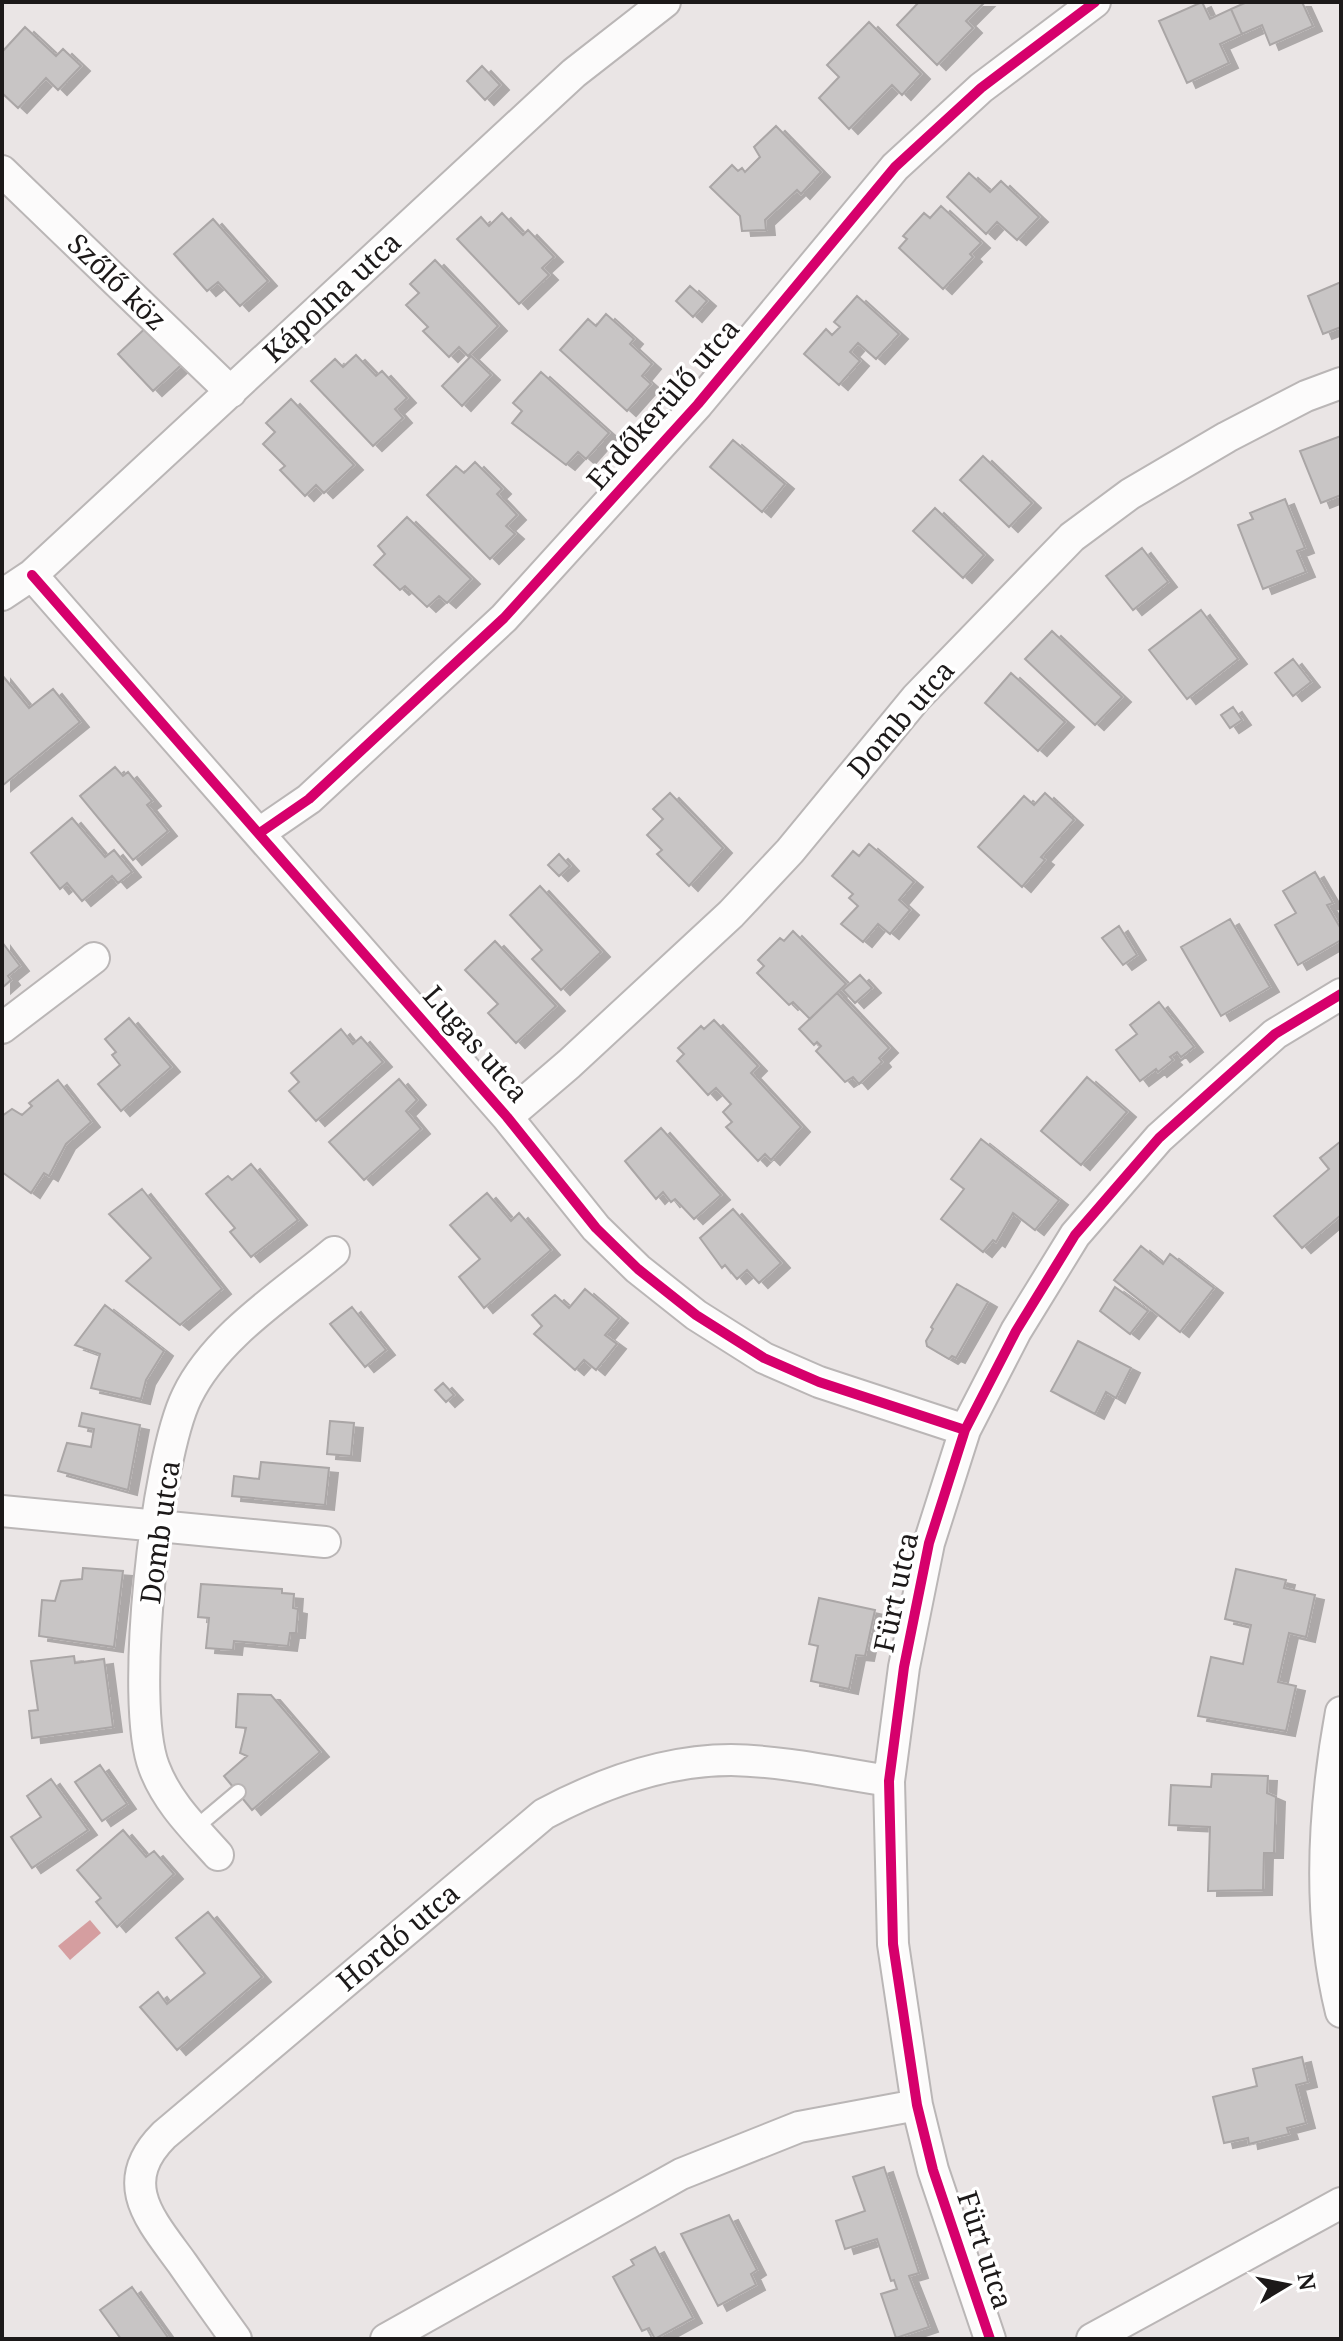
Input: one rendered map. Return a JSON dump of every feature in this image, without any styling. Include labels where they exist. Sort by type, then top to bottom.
[{"type":"street","name":"Kápolna utca","points":[[2,595],[32,575],[574,73],[665,2]]},
{"type":"street","name":"Erdőkerülő utca","points":[[261,832],[309,799],[504,618],[698,404],[895,167],[1061,10],[1095,2]]},
{"type":"street","name":"Szőlő köz","points":[[2,171],[231,392]]},
{"type":"street","name":"Domb utca","points":[[507,1117],[731,914],[790,851],[916,698],[1072,537],[1130,494],[1227,437],[1306,396],[1341,383]]},
{"type":"street","name":"Lugas utca","points":[[32,575],[261,832],[507,1117],[596,1228],[638,1269],[696,1315],[764,1358],[819,1382],[965,1430]]},
{"type":"street","points":[[2,1028],[94,958]]},
{"type":"street","name":"Fürt utca","points":[[990,2339],[933,2170],[917,2105],[893,1944],[889,1781],[904,1667],[929,1543],[965,1430],[1016,1331],[1075,1235],[1159,1138],[1275,1034],[1341,994]]},
{"type":"street","name":"Domb utca","points":[[218,1855],[171,1801],[160,1781],[143,1722],[143,1671],[156,1526],[177,1421],[188,1394],[227,1343],[334,1252]]},
{"type":"street","points":[[2,1511],[325,1542]]},
{"type":"street","points":[[1341,1712],[1328,1783],[1326,1880],[1329,1942],[1341,2012]]},
{"type":"street","name":"Hordó utca","points":[[236,2339],[145,2211],[140,2173],[149,2149],[164,2135],[544,1814],[585,1792],[642,1774],[728,1760],[783,1764],[889,1781]]},
{"type":"street","points":[[386,2339],[681,2174],[799,2127],[917,2105]]},
{"type":"street","points":[[1092,2339],[1341,2203]]},
{"type":"lane","points":[[194,1829],[238,1792]]},
{"type":"shaded area","points":[[90,1920],[101,1933],[70,1960],[58,1946]]},
{"type":"building","points":[[919,2],[985,2],[966,21],[973,28],[937,65],[897,25]]},
{"type":"building","points":[[1202,2],[1210,19],[1231,9],[1242,34],[1220,44],[1229,63],[1187,83],[1159,21]]},
{"type":"building","points":[[1247,2],[1302,2],[1313,26],[1270,45],[1262,25],[1242,34],[1231,9]]},
{"type":"building","points":[[869,22],[921,74],[902,95],[892,85],[849,129],[819,98],[839,77],[827,65]]},
{"type":"building","points":[[25,27],[56,56],[63,49],[81,66],[58,90],[46,78],[18,108],[2,93],[2,52]]},
{"type":"building","points":[[482,66],[500,85],[485,100],[467,81]]},
{"type":"building","points":[[776,126],[821,172],[801,194],[797,190],[765,220],[766,230],[742,231],[740,216],[710,187],[732,165],[738,171],[742,168],[745,172],[760,157],[754,147]]},
{"type":"building","points":[[969,173],[990,192],[1001,181],[1039,217],[1017,240],[997,222],[986,234],[947,197]]},
{"type":"building","points":[[941,206],[981,243],[970,254],[973,257],[943,289],[899,248],[907,239],[903,236],[924,213],[930,218]]},
{"type":"building","points":[[502,213],[523,235],[528,230],[554,257],[542,268],[549,275],[519,304],[457,239],[481,217],[489,226]]},
{"type":"building","points":[[213,219],[268,281],[240,306],[218,282],[207,291],[174,254]]},
{"type":"building","points":[[435,260],[498,326],[468,356],[459,347],[449,357],[423,331],[428,327],[406,305],[419,293],[410,284]]},
{"type":"building","points":[[1341,282],[1341,327],[1323,334],[1308,296]]},
{"type":"building","points":[[690,286],[707,301],[693,317],[676,301]]},
{"type":"building","points":[[857,296],[899,334],[876,359],[858,343],[850,352],[860,361],[839,385],[804,354],[826,329],[832,335],[840,327],[834,322]]},
{"type":"building","points":[[606,314],[634,339],[630,344],[652,364],[642,376],[651,384],[627,411],[560,350],[588,319],[596,326]]},
{"type":"building","points":[[154,320],[190,357],[153,391],[118,354]]},
{"type":"building","points":[[356,355],[376,376],[382,371],[407,398],[395,409],[403,418],[373,446],[311,381],[335,359],[343,367]]},
{"type":"building","points":[[471,356],[491,375],[462,406],[442,386]]},
{"type":"building","points":[[541,372],[609,433],[586,459],[578,452],[566,465],[512,423],[522,411],[513,403]]},
{"type":"building","points":[[291,399],[354,465],[324,493],[316,485],[305,496],[280,470],[285,466],[263,444],[275,432],[266,423]]},
{"type":"building","points":[[1341,436],[1341,495],[1321,503],[1300,451]]},
{"type":"building","points":[[733,440],[785,484],[762,512],[710,467]]},
{"type":"building","points":[[983,456],[1032,503],[1009,527],[960,480]]},
{"type":"building","points":[[475,462],[502,489],[497,494],[517,515],[506,526],[515,534],[490,559],[427,495],[456,466],[464,473]]},
{"type":"building","points":[[1285,499],[1305,548],[1297,551],[1306,572],[1263,589],[1238,525],[1253,519],[1250,513]]},
{"type":"building","points":[[935,508],[984,555],[963,578],[913,531]]},
{"type":"building","points":[[407,517],[471,579],[447,603],[439,596],[427,607],[405,586],[400,590],[374,565],[385,554],[378,546]]},
{"type":"building","points":[[1142,548],[1168,582],[1133,610],[1106,576]]},
{"type":"building","points":[[1201,610],[1238,659],[1187,699],[1149,650]]},
{"type":"building","points":[[1052,631],[1122,697],[1095,725],[1025,659]]},
{"type":"building","points":[[1293,659],[1311,682],[1293,696],[1275,673]]},
{"type":"building","points":[[1011,673],[1065,722],[1038,751],[985,703]]},
{"type":"building","points":[[2,675],[29,708],[53,689],[80,722],[2,786]]},
{"type":"building","points":[[1233,707],[1242,720],[1230,728],[1221,715]]},
{"type":"building","points":[[115,767],[123,776],[128,772],[152,801],[147,805],[168,831],[133,860],[80,796]]},
{"type":"building","points":[[670,793],[723,848],[689,886],[657,854],[662,850],[647,835],[663,819],[653,809]]},
{"type":"building","points":[[1045,793],[1074,820],[1041,857],[1045,860],[1022,887],[978,847],[1024,796],[1034,805]]},
{"type":"building","points":[[72,818],[105,857],[114,850],[132,872],[118,883],[112,876],[82,901],[67,883],[60,889],[31,853]]},
{"type":"building","points":[[869,844],[914,882],[899,900],[910,910],[890,934],[878,924],[863,942],[841,924],[858,906],[849,898],[853,894],[832,876],[853,851],[859,856]]},
{"type":"building","points":[[559,854],[570,866],[559,876],[548,865]]},
{"type":"building","points":[[1315,872],[1333,903],[1327,905],[1341,929],[1341,940],[1298,965],[1275,925],[1296,913],[1283,891]]},
{"type":"building","points":[[540,886],[601,952],[561,990],[532,959],[542,950],[510,915]]},
{"type":"building","points":[[1230,919],[1270,987],[1221,1016],[1181,947]]},
{"type":"building","points":[[1119,926],[1137,955],[1123,965],[1102,938]]},
{"type":"building","points":[[793,931],[846,984],[810,1019],[793,1002],[789,1005],[757,973],[764,966],[758,960],[780,938],[784,941]]},
{"type":"building","points":[[495,941],[556,1006],[516,1043],[488,1013],[498,1004],[465,970]]},
{"type":"building","points":[[2,942],[20,966],[8,976],[11,980],[2,988]]},
{"type":"building","points":[[860,975],[872,988],[855,1003],[843,990]]},
{"type":"building","points":[[837,993],[889,1048],[879,1058],[882,1062],[859,1084],[853,1077],[845,1082],[816,1051],[821,1046],[817,1042],[814,1045],[799,1029]]},
{"type":"building","points":[[1159,1002],[1194,1047],[1181,1057],[1177,1052],[1170,1057],[1173,1060],[1158,1072],[1156,1069],[1140,1081],[1116,1050],[1137,1034],[1130,1025]]},
{"type":"building","points":[[129,1018],[171,1067],[121,1111],[98,1084],[120,1065],[112,1055],[116,1052],[105,1039]]},
{"type":"building","points":[[714,1020],[758,1066],[751,1073],[801,1127],[771,1160],[765,1154],[758,1161],[726,1127],[732,1122],[723,1112],[731,1104],[716,1088],[708,1095],[677,1061],[684,1054],[678,1048],[701,1026],[704,1029]]},
{"type":"building","points":[[341,1029],[353,1044],[361,1037],[383,1062],[316,1121],[289,1091],[299,1082],[291,1073]]},
{"type":"building","points":[[1087,1077],[1127,1112],[1081,1165],[1041,1131]]},
{"type":"building","points":[[399,1079],[417,1100],[406,1111],[421,1129],[364,1180],[329,1142]]},
{"type":"building","points":[[58,1080],[91,1122],[66,1144],[49,1176],[44,1173],[31,1193],[2,1172],[2,1116],[12,1109],[22,1115],[32,1106],[29,1103]]},
{"type":"building","points":[[661,1128],[721,1195],[694,1219],[675,1199],[671,1202],[663,1192],[656,1199],[625,1161]]},
{"type":"building","points":[[981,1139],[1059,1200],[1035,1230],[1013,1213],[996,1242],[993,1240],[983,1252],[941,1219],[964,1189],[951,1179]]},
{"type":"building","points":[[1341,1141],[1341,1215],[1302,1248],[1274,1216],[1329,1169],[1320,1158]]},
{"type":"building","points":[[251,1164],[298,1220],[251,1257],[230,1232],[235,1228],[206,1194],[228,1176],[232,1180]]},
{"type":"building","points":[[142,1189],[222,1289],[180,1325],[126,1281],[151,1258],[109,1214]]},
{"type":"building","points":[[487,1193],[511,1221],[519,1213],[551,1250],[484,1308],[459,1277],[480,1259],[450,1225]]},
{"type":"building","points":[[733,1209],[781,1263],[759,1283],[747,1270],[737,1279],[725,1265],[722,1268],[700,1238]]},
{"type":"building","points":[[1141,1246],[1163,1264],[1170,1254],[1214,1288],[1180,1332],[1114,1280]]},
{"type":"building","points":[[957,1284],[988,1302],[956,1358],[952,1356],[949,1359],[927,1346],[926,1341]]},
{"type":"building","points":[[1115,1287],[1148,1311],[1130,1334],[1100,1311]]},
{"type":"building","points":[[585,1289],[619,1318],[605,1335],[617,1344],[596,1370],[584,1360],[575,1370],[534,1334],[542,1326],[532,1315],[555,1295],[569,1308]]},
{"type":"building","points":[[105,1305],[164,1351],[146,1380],[141,1399],[91,1388],[100,1354],[75,1345]]},
{"type":"building","points":[[352,1307],[386,1350],[365,1367],[330,1324]]},
{"type":"building","points":[[1078,1341],[1131,1368],[1116,1398],[1106,1392],[1095,1414],[1051,1391]]},
{"type":"building","points":[[443,1383],[454,1395],[446,1402],[435,1390]]},
{"type":"building","points":[[82,1413],[140,1425],[128,1490],[58,1471],[67,1443],[91,1447],[94,1429],[79,1426]]},
{"type":"building","points":[[330,1421],[354,1423],[351,1456],[327,1454]]},
{"type":"building","points":[[261,1462],[329,1468],[325,1505],[232,1496],[234,1476],[259,1479]]},
{"type":"building","points":[[83,1568],[123,1571],[114,1647],[39,1636],[42,1600],[55,1601],[61,1581],[82,1579]]},
{"type":"building","points":[[1236,1569],[1286,1580],[1284,1588],[1315,1595],[1306,1637],[1289,1633],[1278,1682],[1296,1686],[1286,1731],[1198,1716],[1211,1657],[1243,1664],[1251,1625],[1225,1619]]},
{"type":"building","points":[[201,1584],[282,1589],[282,1593],[294,1594],[293,1608],[298,1609],[296,1633],[290,1633],[288,1646],[234,1641],[233,1650],[206,1648],[209,1618],[198,1617]]},
{"type":"building","points":[[819,1598],[875,1610],[865,1656],[856,1655],[849,1689],[811,1681],[818,1646],[809,1644]]},
{"type":"building","points":[[74,1656],[75,1663],[104,1659],[113,1727],[32,1738],[29,1711],[38,1710],[31,1661]]},
{"type":"building","points":[[238,1694],[271,1695],[320,1752],[252,1810],[224,1776],[247,1756],[240,1753],[246,1728],[236,1727]]},
{"type":"building","points":[[100,1765],[127,1804],[102,1821],[75,1782]]},
{"type":"building","points":[[1212,1774],[1268,1776],[1267,1793],[1276,1797],[1274,1853],[1264,1853],[1263,1890],[1208,1891],[1210,1827],[1169,1825],[1171,1785],[1211,1787]]},
{"type":"building","points":[[51,1779],[88,1830],[32,1868],[11,1837],[41,1817],[27,1796]]},
{"type":"building","points":[[123,1830],[146,1857],[154,1851],[174,1874],[117,1927],[96,1902],[101,1898],[77,1870]]},
{"type":"building","points":[[208,1912],[262,1977],[177,2050],[140,2007],[158,1992],[167,2004],[205,1973],[176,1938]]},
{"type":"building","points":[[1302,2057],[1308,2082],[1296,2085],[1306,2123],[1287,2128],[1289,2134],[1249,2144],[1248,2138],[1224,2143],[1213,2097],[1257,2086],[1253,2069]]},
{"type":"building","points":[[884,2167],[919,2273],[909,2276],[929,2327],[896,2338],[881,2294],[897,2289],[894,2280],[891,2281],[877,2239],[845,2249],[836,2221],[865,2211],[853,2177]]},
{"type":"building","points":[[729,2215],[757,2270],[751,2274],[756,2285],[718,2306],[681,2234]]},
{"type":"building","points":[[655,2247],[693,2318],[655,2339],[649,2328],[642,2331],[613,2277],[634,2265],[631,2260]]},
{"type":"building","points":[[132,2287],[169,2339],[121,2339],[100,2310]]},
{"type":"cycle path","points":[[261,832],[309,799],[504,618],[698,404],[895,167],[981,88],[1095,2]]},
{"type":"cycle path","points":[[32,575],[507,1117],[596,1228],[638,1269],[696,1315],[764,1358],[819,1382],[965,1430]]},
{"type":"cycle path","points":[[990,2339],[933,2170],[917,2105],[893,1944],[889,1781],[904,1667],[929,1543],[965,1430],[1016,1331],[1075,1235],[1159,1138],[1275,1034],[1341,994]]}]
